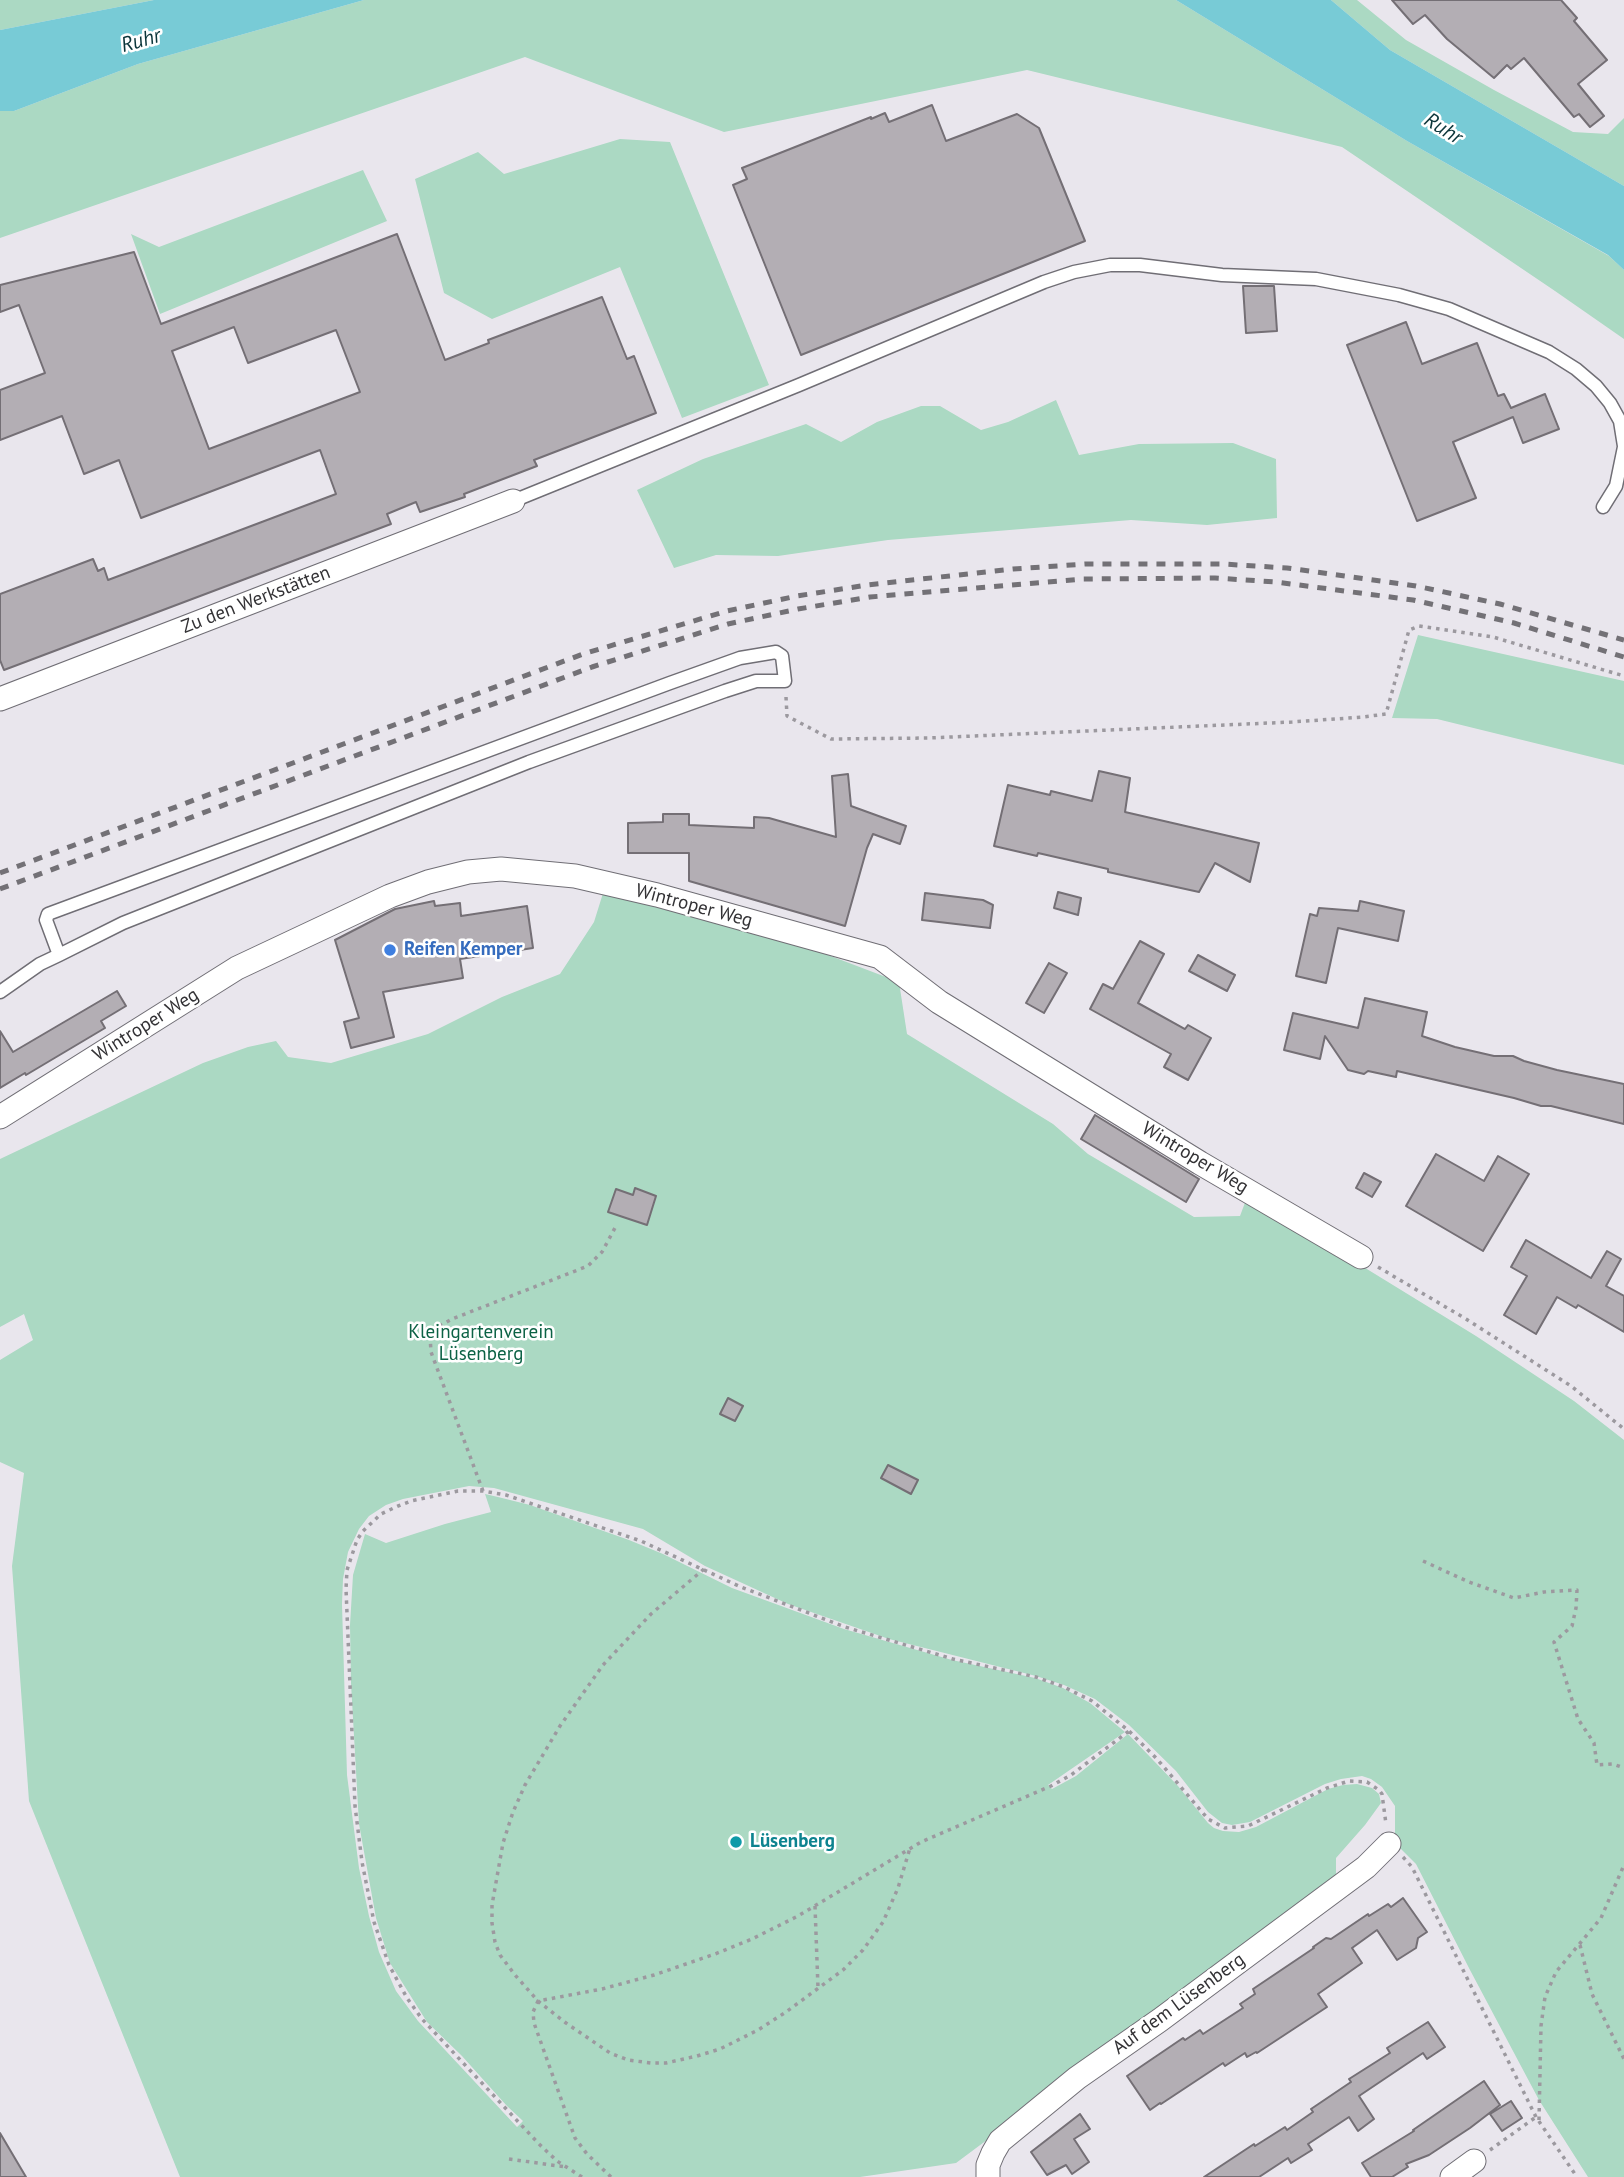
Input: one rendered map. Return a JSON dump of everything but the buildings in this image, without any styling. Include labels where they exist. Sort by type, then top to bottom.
[{"type":"street","name":"Zu den Werkstätten","points":[[0,699],[513,501]]},
{"type":"street","name":"Wintroper Weg","points":[[0,1117],[237,968],[390,896],[428,882],[468,872],[501,869],[575,876],[657,895],[880,957],[939,1002],[1199,1163],[1361,1257]]},
{"type":"street","name":"Auf dem Lüsenberg","points":[[988,2177],[988,2165],[1000,2141],[1077,2078],[1366,1867],[1390,1844]]},
{"type":"street","points":[[1452,2177],[1474,2161]]},
{"type":"lane","points":[[513,501],[1044,282],[1074,272],[1110,265],[1140,265],[1222,275],[1316,279],[1399,295],[1449,309],[1549,352],[1596,386],[1620,421],[1624,446],[1616,486],[1603,507]]},
{"type":"lane","points":[[0,992],[40,964],[123,923],[529,762],[756,681],[785,681],[782,656],[776,652],[740,658],[670,682],[48,914],[46,920],[58,955]]},
{"type":"path","points":[[785,681],[787,716],[831,739],[929,738],[1292,722],[1386,714],[1409,629],[1419,626],[1493,637],[1624,676]]},
{"type":"path","points":[[483,1491],[431,1352],[430,1336],[434,1329],[452,1318],[588,1266],[602,1252],[616,1226]]},
{"type":"path","points":[[1361,1257],[1466,1318],[1571,1386],[1624,1429]]},
{"type":"path","points":[[582,2177],[539,2144],[431,2030],[407,1998],[389,1965],[369,1901],[358,1840],[352,1763],[346,1615],[348,1570],[357,1540],[363,1531],[381,1514],[404,1503],[445,1493],[483,1491],[506,1495],[618,1533],[776,1602],[845,1627],[953,1659],[1036,1677],[1063,1687],[1092,1701],[1129,1731],[1157,1759],[1208,1819],[1225,1828],[1248,1826],[1340,1783],[1359,1781],[1374,1785],[1382,1794],[1390,1844]]},
{"type":"path","points":[[1423,1561],[1469,1583],[1514,1598],[1544,1592],[1577,1590],[1572,1626],[1554,1642],[1578,1719],[1594,1743],[1597,1765],[1614,1764],[1624,1768]]},
{"type":"path","points":[[704,1569],[651,1614],[603,1665],[581,1693],[543,1753],[513,1812],[497,1868],[492,1931],[500,1955],[538,2001],[566,2024],[610,2053],[640,2062],[666,2063],[697,2056],[738,2040],[786,2012],[843,1970],[875,1936],[891,1906],[910,1848]]},
{"type":"path","points":[[538,2001],[603,1989],[715,1954],[798,1916],[910,1848],[1061,1781],[1129,1731]]},
{"type":"path","points":[[1537,2119],[1545,1997],[1556,1972],[1601,1918],[1624,1865]]},
{"type":"path","points":[[1412,1867],[1537,2119],[1577,2177]]},
{"type":"path","points":[[815,1906],[818,1989]]},
{"type":"path","points":[[1580,1945],[1592,1994],[1624,2059]]},
{"type":"path","points":[[538,2001],[533,2012],[534,2023],[575,2138],[611,2177]]},
{"type":"path","points":[[1474,2161],[1537,2119]]},
{"type":"path","points":[[509,2159],[567,2168]]},
{"type":"green space","points":[[0,0],[154,0],[0,30]]},
{"type":"green space","points":[[364,0],[1176,0],[1407,141],[1609,256],[1624,270],[1624,339],[1342,147],[1027,70],[724,132],[525,57],[0,238],[0,111],[14,111],[138,64]]},
{"type":"green space","points":[[1331,0],[1357,0],[1406,40],[1573,132],[1608,134],[1624,118],[1624,186],[1390,50]]},
{"type":"green space","points":[[620,139],[670,142],[769,385],[682,418],[620,267],[492,319],[444,293],[415,179],[478,152],[504,174]]},
{"type":"green space","points":[[363,170],[387,221],[160,314],[131,234],[159,247]]},
{"type":"green space","points":[[1056,400],[1079,455],[1139,444],[1233,443],[1276,459],[1277,518],[1207,525],[1131,520],[888,540],[778,556],[716,555],[674,568],[637,490],[703,459],[806,424],[841,442],[877,422],[921,406],[940,406],[981,430],[1008,422]]},
{"type":"green space","points":[[1418,635],[1624,681],[1624,765],[1437,719],[1392,718]]},
{"type":"green space","name":"Kleingartenverein Lüsenberg","points":[[604,890],[773,934],[899,982],[907,1034],[1053,1124],[1088,1154],[1194,1217],[1240,1216],[1246,1200],[1318,1239],[1476,1336],[1574,1401],[1624,1440],[1624,2177],[1588,2177],[1539,2100],[1416,1864],[1395,1843],[1395,1806],[1382,1787],[1371,1779],[1362,1776],[1341,1779],[1325,1784],[1250,1822],[1232,1825],[1222,1823],[1208,1812],[1176,1771],[1129,1725],[1095,1699],[1064,1685],[889,1639],[788,1604],[705,1566],[643,1529],[494,1488],[469,1486],[386,1505],[369,1516],[348,1552],[342,1604],[347,1775],[359,1868],[369,1916],[379,1952],[396,1991],[418,2021],[517,2127],[523,2121],[427,2022],[390,1963],[376,1918],[359,1824],[351,1683],[353,1575],[365,1534],[386,1543],[491,1512],[485,1494],[530,1505],[629,1540],[732,1588],[844,1629],[952,1660],[1035,1678],[1063,1688],[1090,1703],[1125,1732],[1048,1785],[1052,1789],[1076,1776],[1128,1734],[1178,1786],[1208,1823],[1223,1831],[1239,1832],[1256,1827],[1328,1789],[1343,1785],[1357,1784],[1372,1788],[1379,1794],[1381,1803],[1336,1858],[1336,1880],[956,2163],[860,2177],[180,2177],[29,1801],[12,1566],[24,1473],[0,1462],[0,1360],[33,1340],[24,1314],[0,1327],[0,1159],[203,1063],[248,1047],[276,1041],[288,1057],[331,1063],[428,1034],[502,997],[560,974],[594,922]]},
{"type":"water","name":"Ruhr","points":[[154,0],[364,0],[138,64],[14,111],[0,111],[0,30]]},
{"type":"water","name":"Ruhr","points":[[1176,0],[1331,0],[1390,50],[1624,186],[1624,270],[1608,255],[1407,141]]},
{"type":"railway","points":[[0,873],[583,654],[727,611],[867,585],[1086,564],[1223,564],[1287,568],[1416,586],[1500,604],[1624,640]]},
{"type":"railway","points":[[0,889],[592,667],[728,624],[870,597],[1083,579],[1215,578],[1276,582],[1413,600],[1514,623],[1624,657]]},
{"type":"place","name":"Reifen Kemper","points":[[390,950]]},
{"type":"place","name":"Lüsenberg","points":[[736,1842]]}]
